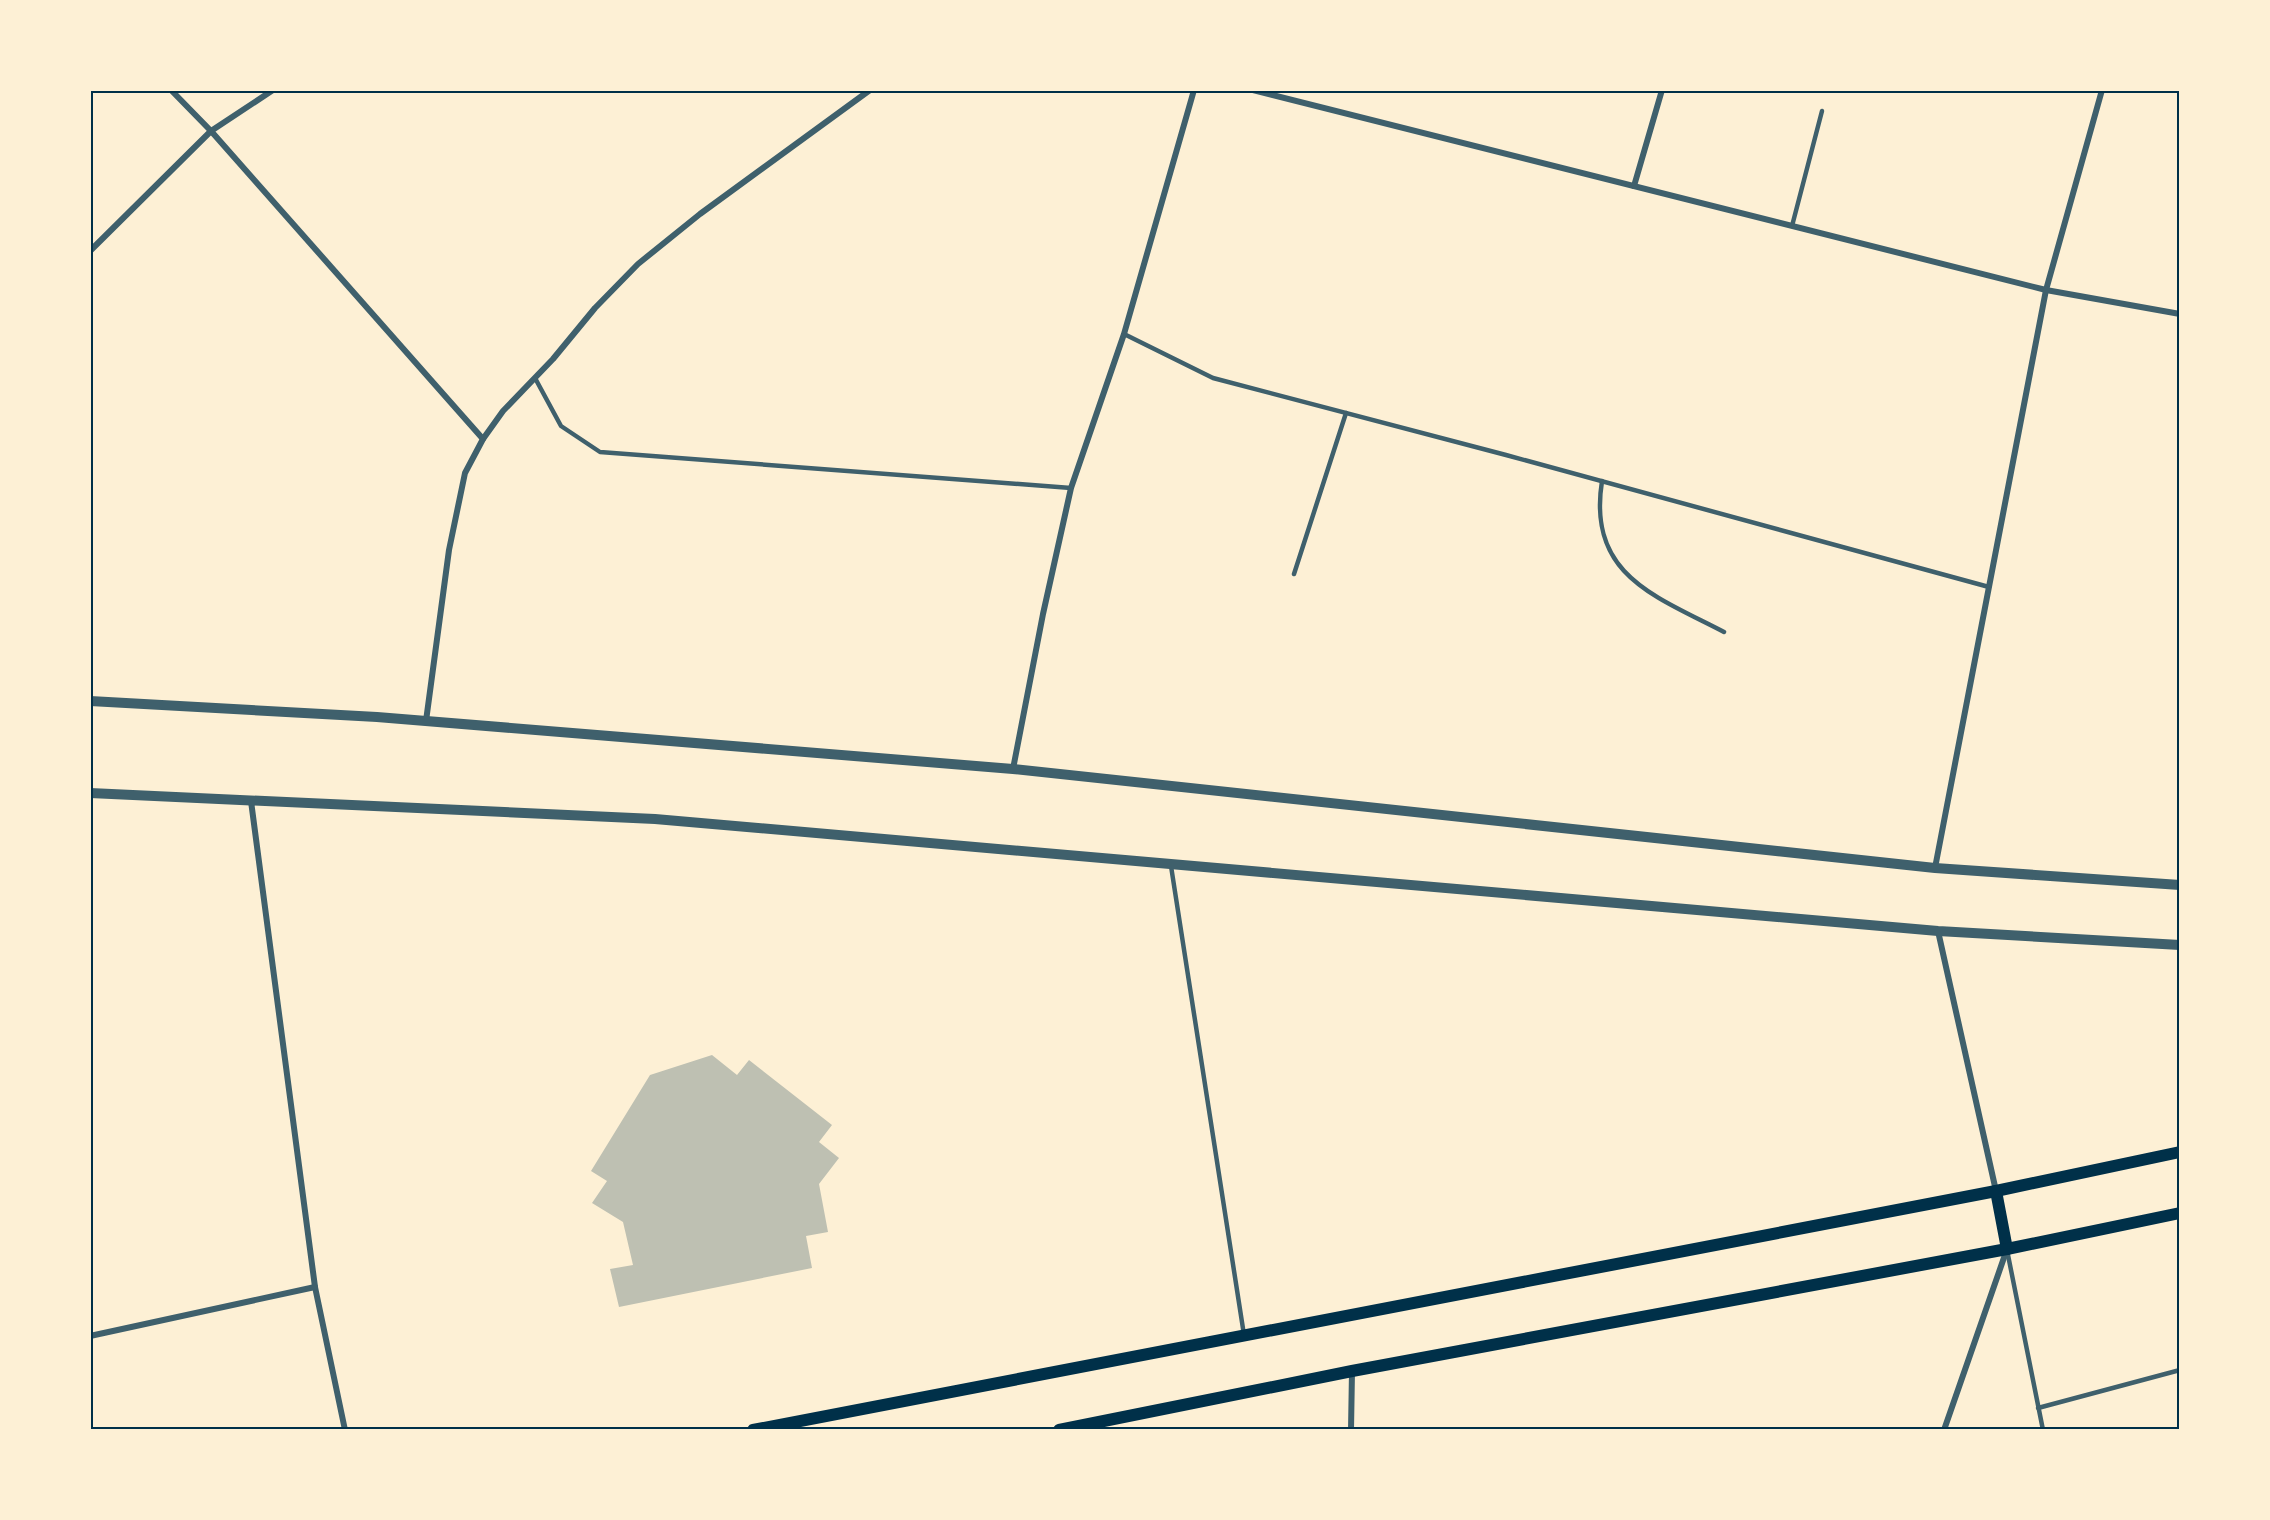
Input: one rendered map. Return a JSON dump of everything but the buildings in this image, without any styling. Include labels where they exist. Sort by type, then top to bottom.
[{"type":"main road","points":[[753,1430],[1996,1191],[2180,1152]]},
{"type":"main road","points":[[1996,1191],[2007,1249]]},
{"type":"main road","points":[[1059,1430],[1352,1371],[2007,1249],[2180,1213]]},
{"type":"street","points":[[171,90],[483,439]]},
{"type":"street","points":[[90,251],[210,131],[273,90]]},
{"type":"street","points":[[426,721],[449,550],[465,473],[483,439],[503,411],[595,308],[638,264],[700,214],[870,90]]},
{"type":"street","points":[[1013,769],[1043,614],[1071,488],[1124,334],[1194,90]]},
{"type":"street","points":[[1253,90],[2046,290],[2180,314]]},
{"type":"street","points":[[1634,186],[1662,90]]},
{"type":"street","points":[[1935,868],[2046,290],[2102,90]]},
{"type":"street","points":[[90,701],[426,721],[1013,769],[1935,868],[2180,885]]},
{"type":"street","points":[[90,793],[655,819],[1938,931],[2180,945]]},
{"type":"street","points":[[251,801],[315,1287],[345,1430]]},
{"type":"street","points":[[1938,931],[1996,1191]]},
{"type":"street","points":[[1944,1430],[2007,1249]]},
{"type":"street","points":[[90,1336],[315,1287]]},
{"type":"street","points":[[1351,1430],[1352,1371]]},
{"type":"lane","points":[[1792,226],[1822,111]]},
{"type":"lane","points":[[1124,334],[1213,378],[1989,587]]},
{"type":"lane","points":[[534,378],[561,426],[600,452],[1071,488]]},
{"type":"lane","points":[[1294,574],[1346,413]]},
{"type":"lane","points":[[1602,481],[1599,502],[1601,524],[1606,545],[1618,565],[1633,582],[1724,632]]},
{"type":"lane","points":[[1171,864],[1244,1335]]},
{"type":"lane","points":[[2007,1249],[2043,1430]]},
{"type":"lane","points":[[2038,1408],[2180,1370]]}]
